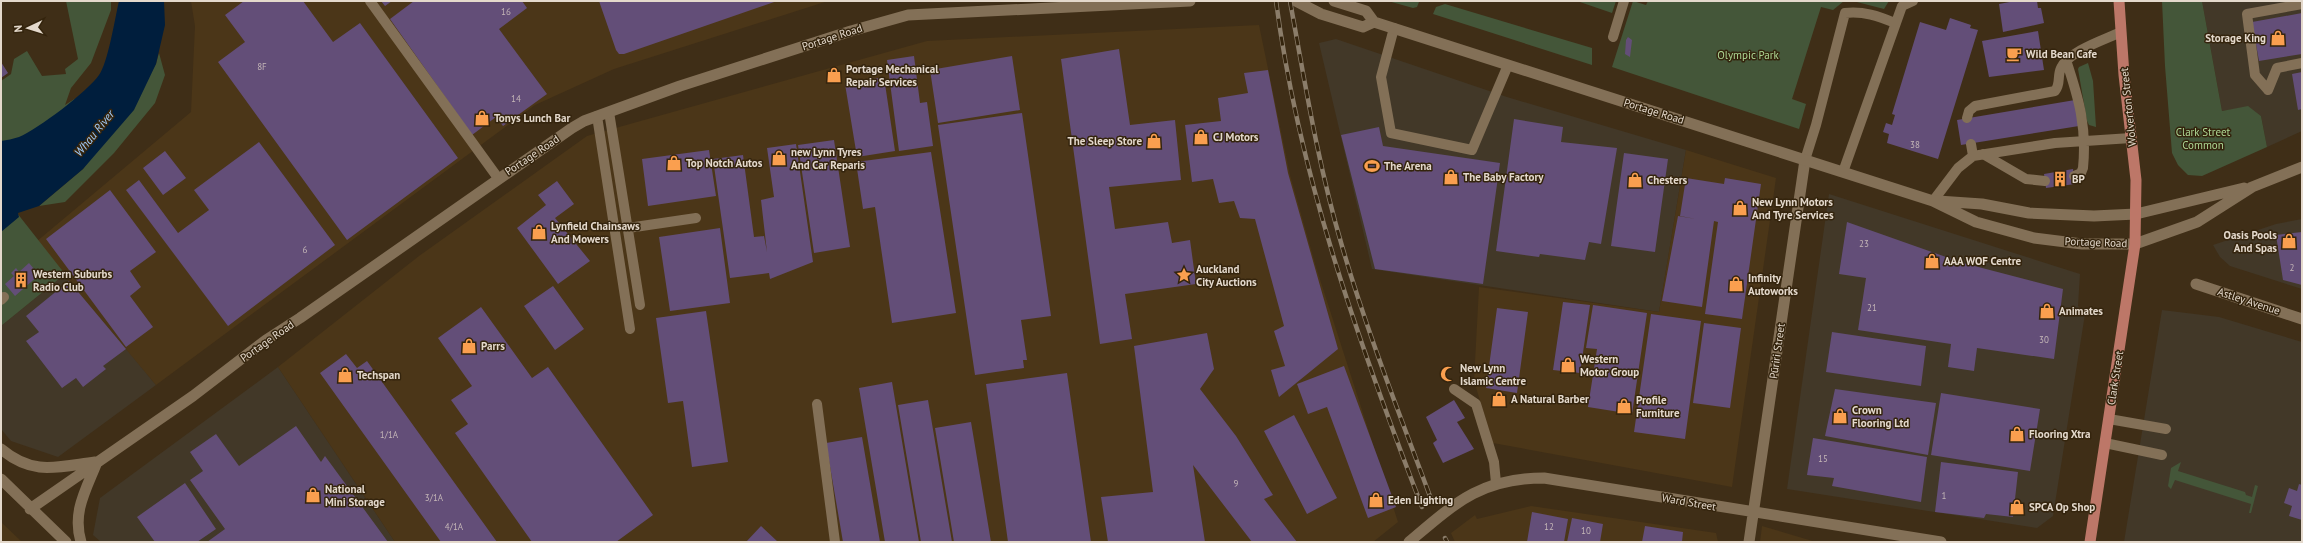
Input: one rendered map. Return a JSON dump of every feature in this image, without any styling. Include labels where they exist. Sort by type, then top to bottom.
[{"type":"main road","name":"Portage Road","points":[[30,509],[193,396],[266,340],[300,318],[498,178],[572,128],[598,116],[680,86],[851,31],[908,15],[1190,1]]},
{"type":"main road","name":"Portage Road","points":[[1296,1],[1321,14],[1363,27],[1374,22]]},
{"type":"main road","name":"Portage Road","points":[[1334,1],[1366,11],[1374,22],[1933,201],[1976,222],[2034,238],[2082,244],[2135,244],[2198,222],[2252,187]]},
{"type":"main road","name":"Wolverton Street","points":[[2119,1],[2120,32],[2136,180],[2136,214]]},
{"type":"main road","name":"Pūriri Street","points":[[1749,542],[1805,160]]},
{"type":"main road","name":"Portage Road","points":[[1933,201],[1982,204],[2029,213],[2084,216],[2136,214],[2252,187],[2302,167]]},
{"type":"main road","name":"Clark Street","points":[[2090,542],[2135,244],[2136,214]]},
{"type":"main road","name":"Astley Avenue","points":[[2196,284],[2302,319]]},
{"type":"main road","points":[[1,449],[15,460],[32,467],[47,468],[98,462],[77,514],[77,529],[81,542]]},
{"type":"main road","name":"Ward Street","points":[[1409,542],[1470,494],[1496,483],[1514,478],[1544,478],[1941,542]]},
{"type":"main road","points":[[1,479],[30,509],[66,542]]},
{"type":"lane","points":[[370,1],[498,178]]},
{"type":"lane","points":[[1613,37],[1624,1]]},
{"type":"lane","points":[[1843,172],[1895,23],[1902,6],[1913,1]]},
{"type":"lane","points":[[2302,4],[2247,14],[2255,75],[2268,90],[2277,68],[2302,63]]},
{"type":"lane","points":[[1805,160],[1846,13],[1858,12],[1875,15],[1895,23]]},
{"type":"lane","points":[[1394,28],[1381,77],[1391,133],[1472,150],[1508,65]]},
{"type":"lane","points":[[1967,118],[1969,111],[1975,106],[2055,91],[2059,84],[2061,68],[2066,60],[2074,54],[2120,32]]},
{"type":"lane","points":[[2066,60],[2079,99],[2084,125],[2082,142],[2083,168],[2081,173],[2074,176]]},
{"type":"lane","points":[[609,112],[640,305]]},
{"type":"lane","points":[[598,116],[630,329]]},
{"type":"lane","points":[[1933,201],[1958,168],[1978,155],[2055,143],[2131,138]]},
{"type":"lane","points":[[1971,144],[1978,155],[2026,179],[2045,181]]},
{"type":"lane","points":[[628,228],[696,218]]},
{"type":"lane","points":[[1454,389],[1476,404],[1494,462],[1496,483]]},
{"type":"lane","points":[[817,404],[835,542]]},
{"type":"lane","points":[[2109,418],[2166,429]]},
{"type":"lane","points":[[2105,444],[2162,455]]},
{"type":"shaded area","points":[[191,1],[828,1],[614,69],[535,105],[156,385],[36,242],[191,112],[195,26]]},
{"type":"shaded area","points":[[2202,1],[2302,1],[2302,131],[2267,147],[2261,116],[2248,107],[2222,111]]},
{"type":"shaded area","points":[[1259,25],[1290,175],[1316,267],[1398,522],[1373,542],[395,542],[278,367],[419,256],[587,136],[927,41]]},
{"type":"shaded area","points":[[1336,39],[1507,97],[1686,150],[1659,312],[1372,269],[1319,43]]},
{"type":"shaded area","points":[[1686,150],[1776,178],[1732,487],[1493,443],[1474,381],[1479,287],[1659,312]]},
{"type":"shaded area","points":[[1829,194],[2080,274],[2078,306],[2085,314],[2053,516],[2037,528],[1787,489]]},
{"type":"shaded area","points":[[2302,219],[2302,289],[2230,266],[2220,257],[2213,245],[2276,224]]},
{"type":"shaded area","points":[[65,274],[156,385],[58,457],[11,441],[1,429],[1,326]]},
{"type":"shaded area","points":[[2162,310],[2219,317],[2302,342],[2302,542],[2124,542]]},
{"type":"shaded area","points":[[278,367],[395,542],[101,542],[93,535],[100,498]]},
{"type":"shaded area","points":[[1531,506],[1716,533],[1718,542],[1455,542],[1451,533],[1475,515],[1477,519]]},
{"type":"shaded area","points":[[1,522],[22,542],[1,542]]},
{"type":"shaded area","points":[[1762,526],[1816,542],[1760,542]]},
{"type":"green space","points":[[66,1],[111,1],[111,10],[91,63],[71,88],[65,105],[76,98],[1,188],[1,81],[11,74],[14,59],[27,51],[42,76],[66,74],[65,69],[78,59]]},
{"type":"green space","points":[[1388,1],[1422,1],[1419,2],[1417,7],[1413,8]]},
{"type":"green space","points":[[1577,1],[1616,1],[1612,13]]},
{"type":"green space","name":"Olympic Park","points":[[1633,1],[1646,5],[1648,1],[1844,1],[1833,10],[1821,7],[1792,99],[1806,104],[1799,129],[1612,67]]},
{"type":"green space","points":[[1853,1],[1889,1],[1884,9]]},
{"type":"green space","name":"Clark Street Common","points":[[2162,1],[2202,1],[2222,111],[2248,106],[2261,116],[2267,147],[2202,176],[2188,175],[2178,165],[2172,153],[2165,66]]},
{"type":"green space","points":[[1445,4],[1592,48],[1592,65],[1433,14],[1436,7]]},
{"type":"green space","points":[[159,53],[165,75],[155,103],[114,153],[65,202],[39,206],[83,169],[156,64]]},
{"type":"green space","points":[[2088,63],[2093,81],[2096,127],[2089,125],[2087,121],[2078,69],[2079,67]]},
{"type":"green space","points":[[17,213],[65,274],[1,326],[1,219]]},
{"type":"green space","points":[[2181,462],[2178,471],[2245,492],[2246,495],[2252,497],[2255,485],[2258,486],[2251,513],[2249,513],[2251,504],[2175,480],[2171,489],[2168,486],[2171,468]]},
{"type":"water","name":"Whau River","points":[[119,1],[164,1],[165,25],[156,64],[134,110],[83,169],[39,206],[18,213],[19,217],[1,232],[1,141],[19,137],[38,126],[84,91],[99,75],[108,51]]},
{"type":"building","points":[[244,1],[303,1],[333,42],[360,23],[458,158],[347,240],[218,62],[245,42],[225,15]]},
{"type":"building","points":[[381,1],[392,1],[385,6]]},
{"type":"building","points":[[414,1],[522,1],[527,8],[499,29],[547,94],[503,126],[496,117],[472,135],[390,19]]},
{"type":"building","points":[[599,1],[777,1],[624,54],[619,54],[616,50]]},
{"type":"building","points":[[2015,1],[2037,1],[2038,8],[2041,8],[2044,23],[2003,32],[1999,4]]},
{"type":"building","name":"Storage King","points":[[2302,13],[2302,54],[2259,61],[2252,22]]},
{"type":"building","points":[[1950,18],[1971,25],[1970,28],[1978,30],[1938,159],[1887,143],[1889,134],[1883,132],[1886,123],[1892,125],[1895,115],[1892,114],[1920,22],[1946,30]]},
{"type":"building","name":"Wild Bean Cafe","points":[[2038,31],[2044,70],[1989,77],[1982,41]]},
{"type":"building","points":[[1628,37],[1632,40],[1630,57],[1625,54],[1626,40]]},
{"type":"building","points":[[1119,49],[1130,125],[1175,120],[1181,180],[1109,187],[1115,229],[1168,222],[1172,243],[1190,240],[1196,284],[1125,294],[1132,339],[1100,344],[1061,59]]},
{"type":"building","points":[[914,56],[920,103],[927,102],[933,146],[899,151],[887,60]]},
{"type":"building","points":[[1012,56],[1020,110],[938,123],[930,70]]},
{"type":"building","points":[[1,62],[8,73],[1,78]]},
{"type":"building","points":[[1268,70],[1288,173],[1338,349],[1279,397],[1271,370],[1285,366],[1274,331],[1284,326],[1255,219],[1240,218],[1234,201],[1219,203],[1213,179],[1192,182],[1185,125],[1221,121],[1218,98],[1248,93],[1244,73]]},
{"type":"building","points":[[2302,72],[2302,109],[2298,110],[2292,74]]},
{"type":"building","points":[[884,77],[895,151],[857,157],[845,84]]},
{"type":"building","points":[[2075,100],[2079,126],[1961,145],[1957,120]]},
{"type":"building","points":[[1022,113],[1051,316],[1021,320],[1027,360],[1023,360],[1024,368],[975,375],[938,125]]},
{"type":"building","points":[[1514,119],[1563,127],[1561,142],[1617,148],[1601,244],[1589,242],[1585,260],[1540,254],[1539,257],[1496,251]]},
{"type":"building","points":[[1379,127],[1383,146],[1500,163],[1483,284],[1375,269],[1341,135]]},
{"type":"building","points":[[834,140],[850,247],[814,253],[798,145]]},
{"type":"building","points":[[259,142],[335,245],[228,326],[126,190],[139,180],[178,233],[209,210],[194,190]]},
{"type":"building","points":[[796,144],[813,262],[770,279],[769,273],[730,278],[713,159],[743,155],[754,237],[764,236],[767,252],[761,200],[774,197],[767,148]]},
{"type":"building","points":[[709,150],[716,196],[648,206],[642,159]]},
{"type":"building","points":[[165,151],[186,178],[163,195],[143,168]]},
{"type":"building","points":[[931,152],[956,313],[892,323],[875,207],[863,209],[856,162]]},
{"type":"building","points":[[1624,153],[1668,159],[1655,252],[1611,246]]},
{"type":"building","name":"BP","points":[[2073,169],[2075,184],[2046,188],[2044,174]]},
{"type":"building","points":[[1686,178],[1724,184],[1725,178],[1761,184],[1742,319],[1705,314],[1718,222],[1714,221],[1702,307],[1662,301],[1678,216],[1696,219],[1680,216]]},
{"type":"building","points":[[557,181],[574,204],[555,218],[590,261],[558,284],[517,228],[546,205],[538,195]]},
{"type":"building","points":[[110,190],[156,252],[130,271],[141,287],[130,296],[153,327],[126,347],[46,239]]},
{"type":"building","points":[[1847,222],[1963,263],[2063,289],[2054,359],[1977,348],[1974,371],[1948,367],[1951,344],[1858,330],[1866,278],[1839,274]]},
{"type":"building","points":[[720,228],[730,303],[670,311],[659,237]]},
{"type":"building","points":[[2302,232],[2302,285],[2283,280],[2276,235]]},
{"type":"building","name":"Western Suburbs Radio Club","points":[[29,263],[39,275],[15,296],[5,284],[14,276],[11,273],[16,268],[19,272]]},
{"type":"building","points":[[69,281],[126,349],[103,366],[106,369],[83,387],[76,378],[62,388],[26,341],[39,332],[26,316]]},
{"type":"building","points":[[553,286],[584,329],[555,350],[524,306]]},
{"type":"building","points":[[1563,302],[1590,305],[1580,373],[1553,370]]},
{"type":"building","points":[[1593,305],[1647,313],[1632,414],[1588,407],[1597,349],[1586,348]]},
{"type":"building","points":[[481,307],[532,378],[548,367],[653,515],[616,542],[532,542],[455,433],[468,424],[451,400],[472,386],[438,338]]},
{"type":"building","points":[[1497,308],[1528,312],[1517,393],[1486,388]]},
{"type":"building","points":[[706,311],[728,462],[692,467],[683,401],[668,403],[656,318]]},
{"type":"building","points":[[1651,314],[1701,321],[1685,439],[1634,432]]},
{"type":"building","points":[[1704,323],[1741,328],[1730,408],[1693,403]]},
{"type":"building","points":[[1832,332],[1926,346],[1921,386],[1826,372]]},
{"type":"building","points":[[1207,333],[1214,369],[1200,389],[1236,436],[1273,495],[1264,499],[1297,542],[1252,542],[1193,465],[1205,542],[1108,542],[1101,497],[1153,492],[1134,346]]},
{"type":"building","points":[[346,354],[357,368],[367,361],[497,542],[441,542],[320,373]]},
{"type":"building","points":[[1344,366],[1396,507],[1368,518],[1327,407],[1308,414],[1297,384]]},
{"type":"building","points":[[1067,373],[1091,542],[1008,542],[986,384]]},
{"type":"building","points":[[892,382],[919,542],[885,542],[859,388]]},
{"type":"building","points":[[1835,389],[1936,403],[1928,455],[1825,436]]},
{"type":"building","points":[[1941,393],[2040,409],[2030,471],[1931,455]]},
{"type":"building","points":[[928,400],[952,542],[921,542],[898,405]]},
{"type":"building","points":[[1454,400],[1465,418],[1457,422],[1474,449],[1443,463],[1433,443],[1437,440],[1426,417]]},
{"type":"building","points":[[1294,415],[1337,498],[1307,514],[1264,431]]},
{"type":"building","points":[[971,422],[991,542],[954,542],[935,428]]},
{"type":"building","points":[[296,426],[321,462],[325,456],[388,542],[207,542],[225,529],[190,480],[203,471],[190,452],[216,434],[239,466]]},
{"type":"building","points":[[862,437],[880,542],[843,542],[826,443]]},
{"type":"building","points":[[1813,438],[1927,457],[1921,502],[1832,486],[1834,478],[1807,475]]},
{"type":"building","points":[[1941,462],[2018,472],[2013,517],[1986,514],[1984,518],[1935,512]]},
{"type":"building","points":[[185,483],[216,529],[197,542],[155,542],[137,517]]},
{"type":"building","points":[[2299,484],[2302,485],[2302,520],[2289,516],[2292,506],[2284,503],[2289,488],[2297,491]]},
{"type":"building","points":[[1532,512],[1568,519],[1564,542],[1527,542]]},
{"type":"building","points":[[1572,518],[1603,524],[1600,542],[1567,542]]},
{"type":"building","points":[[761,526],[778,542],[746,542]]},
{"type":"building","points":[[1645,526],[1683,532],[1682,542],[1642,542]]},
{"type":"railway","points":[[1276,1],[1286,66],[1300,131],[1334,258],[1354,321],[1422,507]]},
{"type":"railway","points":[[1290,1],[1319,155],[1333,216],[1373,342],[1431,499]]},
{"type":"railway","points":[[1445,538],[1447,542]]},
{"type":"place","name":"Storage King","points":[[2278,38]]},
{"type":"place","name":"Wild Bean Cafe","points":[[2014,54]]},
{"type":"place","name":"Portage Mechanical Repair Services","points":[[834,75]]},
{"type":"place","name":"Tonys Lunch Bar","points":[[482,118]]},
{"type":"place","name":"CJ Motors","points":[[1201,137]]},
{"type":"place","name":"The Sleep Store","points":[[1154,141]]},
{"type":"place","name":"new Lynn Tyres And Car Reparis","points":[[779,158]]},
{"type":"place","name":"Top Notch Autos","points":[[674,163]]},
{"type":"place","name":"The Arena","points":[[1372,166]]},
{"type":"place","name":"The Baby Factory","points":[[1451,177]]},
{"type":"place","name":"BP","points":[[2060,179]]},
{"type":"place","name":"Chesters","points":[[1635,180]]},
{"type":"place","name":"New Lynn Motors And Tyre Services","points":[[1740,208]]},
{"type":"place","name":"Lynfield Chainsaws And Mowers","points":[[539,232]]},
{"type":"place","name":"Oasis Pools And Spas","points":[[2289,241]]},
{"type":"place","name":"AAA WOF Centre","points":[[1932,261]]},
{"type":"place","name":"Auckland City Auctions","points":[[1184,275]]},
{"type":"place","name":"Western Suburbs Radio Club","points":[[21,280]]},
{"type":"place","name":"Infinity Autoworks","points":[[1736,284]]},
{"type":"place","name":"Animates","points":[[2047,311]]},
{"type":"place","name":"Parrs","points":[[469,346]]},
{"type":"place","name":"Western Motor Group","points":[[1568,365]]},
{"type":"place","name":"New Lynn Islamic Centre","points":[[1448,374]]},
{"type":"place","name":"Techspan","points":[[345,375]]},
{"type":"place","name":"A Natural Barber","points":[[1499,399]]},
{"type":"place","name":"Profile Furniture","points":[[1624,406]]},
{"type":"place","name":"Crown Flooring Ltd","points":[[1840,416]]},
{"type":"place","name":"Flooring Xtra","points":[[2017,434]]},
{"type":"place","name":"National Mini Storage","points":[[313,495]]},
{"type":"place","name":"Eden Lighting","points":[[1376,500]]},
{"type":"place","name":"SPCA Op Shop","points":[[2017,507]]}]
